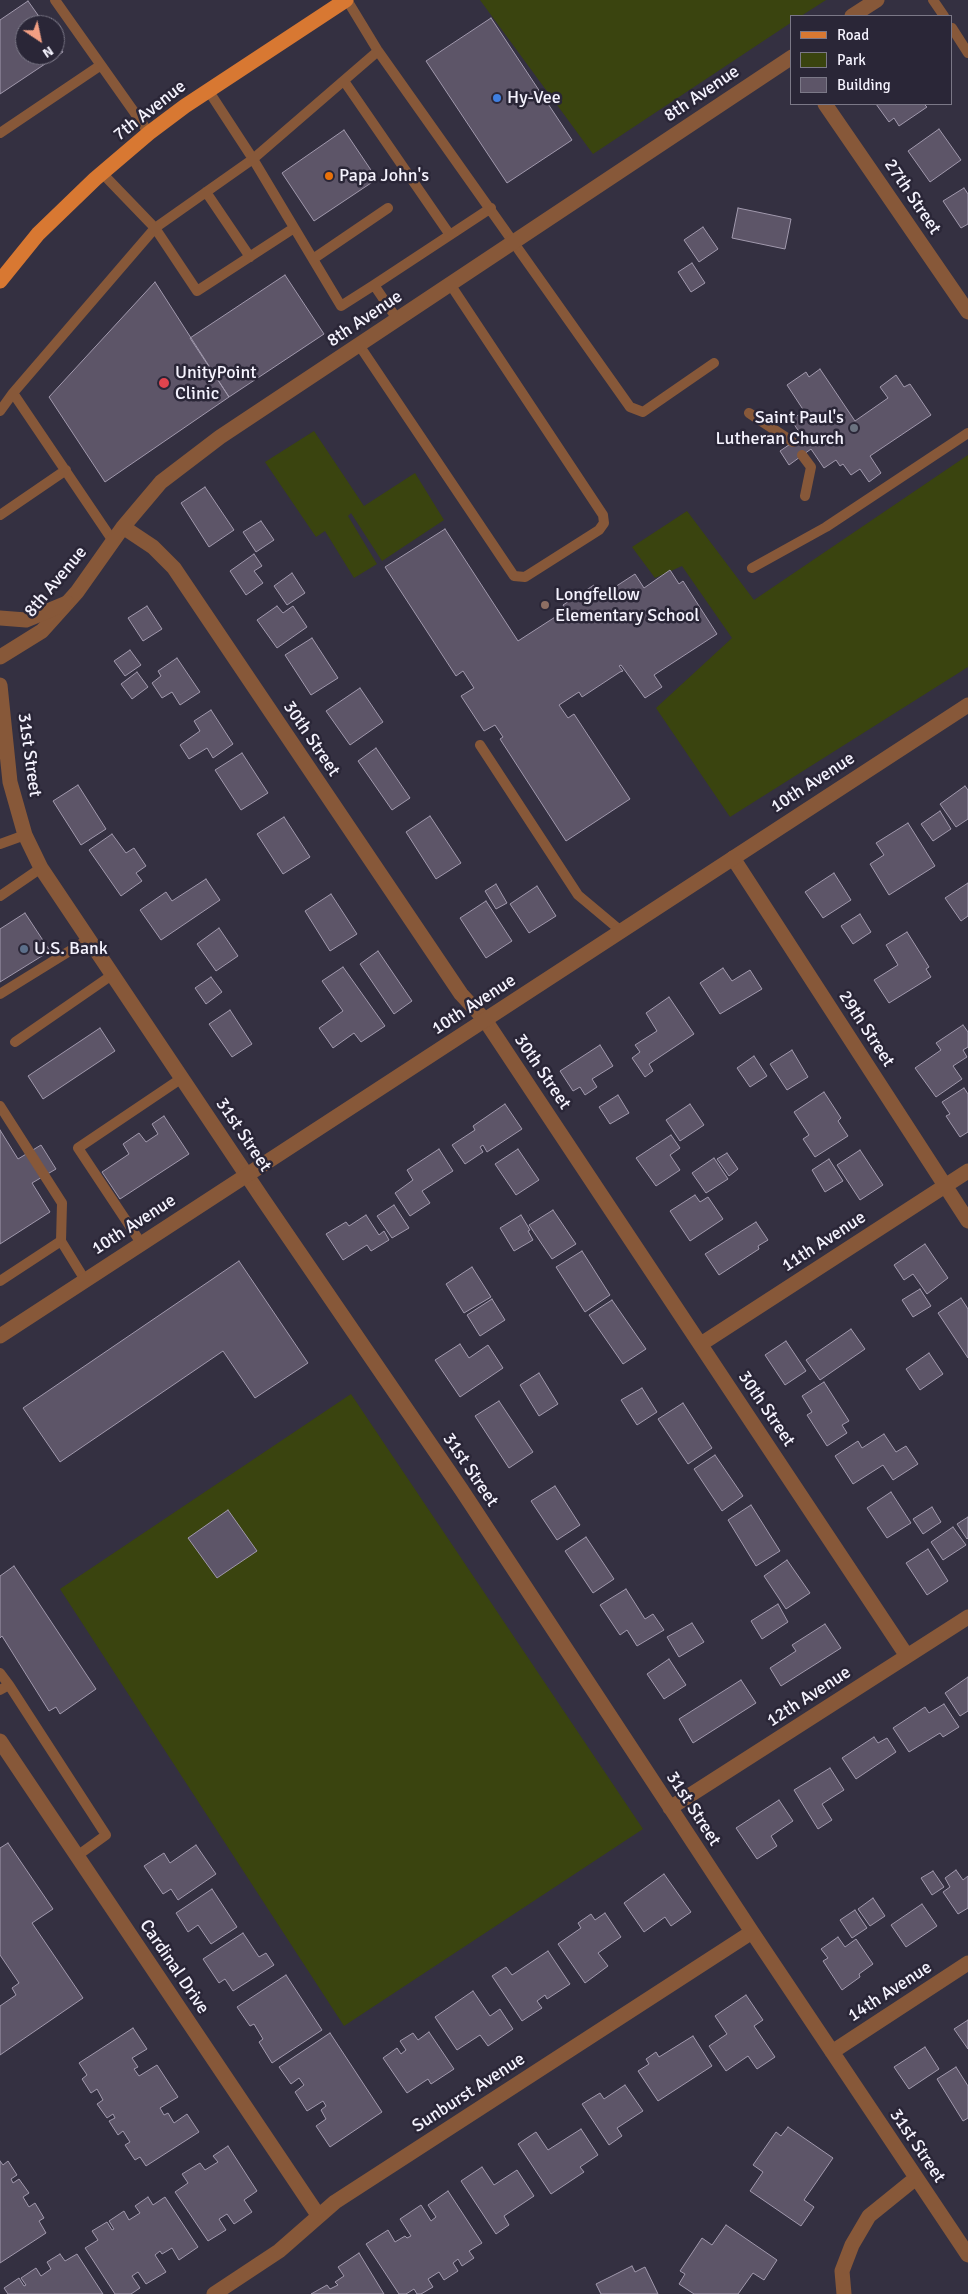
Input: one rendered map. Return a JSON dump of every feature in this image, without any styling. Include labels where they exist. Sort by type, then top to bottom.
[{"type":"main road","name":"7th Avenue","points":[[2,274],[38,234],[102,172],[149,133],[208,90],[346,0]]},
{"type":"street","points":[[854,15],[877,0]]},
{"type":"street","name":"8th Avenue","points":[[0,657],[42,631],[67,603],[123,527],[161,482],[220,437],[790,58]]},
{"type":"street","name":"27th Street","points":[[826,105],[968,312]]},
{"type":"street","name":"30th Street","points":[[123,527],[153,547],[174,568],[461,994],[485,1020],[907,1656]]},
{"type":"street","points":[[0,618],[26,620],[67,603]]},
{"type":"street","name":"31st Street","points":[[0,685],[10,782],[25,835],[41,868],[246,1174],[462,1490],[752,1932],[968,2255]]},
{"type":"street","name":"10th Avenue","points":[[0,1336],[967,706]]},
{"type":"street","name":"29th Street","points":[[733,858],[968,1221]]},
{"type":"street","name":"11th Avenue","points":[[701,1344],[968,1171]]},
{"type":"street","name":"12th Avenue","points":[[670,1808],[968,1617]]},
{"type":"street","name":"Cardinal Drive","points":[[0,1740],[318,2215]]},
{"type":"street","name":"Sunburst Avenue","points":[[214,2294],[279,2251],[318,2215],[343,2196],[752,1932]]},
{"type":"street","name":"14th Avenue","points":[[832,2052],[968,1964]]},
{"type":"street","points":[[843,2293],[842,2271],[852,2245],[870,2216],[916,2178]]},
{"type":"lane","points":[[55,0],[149,133]]},
{"type":"lane","points":[[346,0],[378,51],[630,407],[643,412],[714,363]]},
{"type":"lane","points":[[933,0],[943,15]]},
{"type":"lane","points":[[953,30],[968,53]]},
{"type":"lane","points":[[0,411],[13,393],[155,228],[253,159],[378,51]]},
{"type":"lane","points":[[0,133],[101,65]]},
{"type":"lane","points":[[344,81],[450,235]]},
{"type":"lane","points":[[208,90],[253,159],[341,306],[490,208]]},
{"type":"lane","points":[[102,172],[155,228],[197,291],[294,228]]},
{"type":"lane","points":[[206,192],[250,257]]},
{"type":"lane","points":[[313,259],[388,208]]},
{"type":"lane","points":[[359,344],[514,576],[526,577],[599,530],[604,523],[603,515],[450,284]]},
{"type":"lane","points":[[374,285],[397,319]]},
{"type":"lane","points":[[13,393],[113,541]]},
{"type":"lane","points":[[749,413],[793,442]]},
{"type":"lane","points":[[752,568],[826,527],[968,432]]},
{"type":"lane","points":[[802,455],[811,467],[805,496]]},
{"type":"lane","points":[[0,515],[66,470]]},
{"type":"lane","points":[[480,745],[578,895],[621,931]]},
{"type":"lane","points":[[0,844],[25,835]]},
{"type":"lane","points":[[0,896],[41,868]]},
{"type":"lane","points":[[0,994],[89,939]]},
{"type":"lane","points":[[14,1042],[112,974]]},
{"type":"lane","points":[[141,1243],[78,1148],[182,1078]]},
{"type":"lane","points":[[0,1106],[62,1204],[61,1241],[85,1280]]},
{"type":"lane","points":[[0,1281],[61,1241]]},
{"type":"lane","points":[[0,1673],[4,1688],[106,1835],[77,1856]]},
{"type":"green space","points":[[480,0],[826,0],[803,15],[790,15],[790,23],[593,154]]},
{"type":"green space","points":[[314,431],[364,506],[415,473],[444,520],[382,561],[351,513],[348,516],[377,564],[354,578],[325,531],[316,537],[265,462]]},
{"type":"green space","points":[[968,455],[968,667],[730,817],[656,708],[732,638],[682,566],[655,578],[632,547],[687,511],[754,600]]},
{"type":"green space","points":[[351,1394],[643,1829],[344,2026],[60,1589]]},
{"type":"building","points":[[28,1],[38,15],[15,15],[15,65],[44,65],[0,94],[0,20]]},
{"type":"building","name":"Hy-Vee","points":[[491,18],[572,140],[507,183],[426,61]]},
{"type":"building","points":[[877,105],[925,105],[927,107],[899,126],[894,118],[889,122]]},
{"type":"building","points":[[939,129],[961,160],[930,182],[908,151]]},
{"type":"building","name":"Papa John's","points":[[344,130],[377,179],[314,221],[282,173]]},
{"type":"building","points":[[964,188],[968,194],[968,224],[961,228],[943,201]]},
{"type":"building","points":[[738,208],[791,219],[785,249],[732,238]]},
{"type":"building","points":[[703,227],[718,249],[699,262],[684,240]]},
{"type":"building","points":[[692,263],[705,283],[691,292],[678,272]]},
{"type":"building","points":[[285,275],[324,334],[229,397],[190,338]]},
{"type":"building","points":[[155,282],[229,397],[105,482],[49,397]]},
{"type":"building","name":"Saint Paul's Lutheran Church","points":[[820,369],[855,421],[888,398],[880,387],[896,375],[904,387],[910,384],[931,415],[870,456],[881,473],[869,482],[860,469],[851,475],[843,464],[840,466],[836,460],[824,468],[811,449],[789,465],[780,451],[802,436],[791,420],[804,411],[787,385],[806,372],[809,377]]},
{"type":"building","points":[[205,487],[234,530],[209,547],[181,503]]},
{"type":"building","points":[[261,521],[274,540],[256,552],[243,532]]},
{"type":"building","points":[[445,529],[518,641],[566,610],[563,605],[594,585],[601,596],[635,574],[644,588],[670,570],[679,584],[683,581],[717,634],[654,675],[662,687],[645,698],[621,665],[619,666],[623,671],[582,697],[579,692],[559,705],[568,718],[574,714],[630,799],[566,841],[500,739],[503,737],[495,725],[484,731],[461,696],[474,688],[463,671],[456,676],[385,567]]},
{"type":"building","points":[[254,554],[262,566],[254,571],[263,583],[246,595],[230,571]]},
{"type":"building","points":[[292,573],[305,593],[287,605],[274,586]]},
{"type":"building","points":[[147,606],[162,629],[143,641],[128,618]]},
{"type":"building","points":[[277,606],[283,613],[293,606],[307,627],[277,648],[257,620]]},
{"type":"building","points":[[312,638],[338,678],[311,695],[285,655]]},
{"type":"building","points":[[130,650],[141,665],[125,676],[114,661]]},
{"type":"building","points":[[177,658],[200,692],[180,705],[172,692],[162,698],[152,683],[161,676],[158,671]]},
{"type":"building","points":[[137,672],[148,687],[132,699],[121,684]]},
{"type":"building","points":[[360,688],[383,722],[350,745],[326,711]]},
{"type":"building","points":[[211,710],[233,744],[213,758],[207,748],[189,759],[180,745],[200,731],[194,721]]},
{"type":"building","points":[[376,748],[410,798],[392,810],[358,761]]},
{"type":"building","points":[[242,753],[268,793],[241,810],[215,770]]},
{"type":"building","points":[[78,785],[106,829],[81,845],[53,801]]},
{"type":"building","points":[[965,786],[968,790],[968,819],[956,827],[940,804]]},
{"type":"building","points":[[940,811],[951,829],[933,841],[921,824]]},
{"type":"building","points":[[430,816],[461,863],[436,879],[406,832]]},
{"type":"building","points":[[284,817],[310,857],[283,874],[257,834]]},
{"type":"building","points":[[908,823],[935,866],[889,895],[870,864],[884,855],[876,843]]},
{"type":"building","points":[[112,834],[126,853],[134,848],[146,866],[136,873],[142,881],[121,896],[89,850]]},
{"type":"building","points":[[834,873],[851,900],[823,918],[805,892]]},
{"type":"building","points":[[206,879],[220,900],[161,940],[140,910],[166,892],[172,901]]},
{"type":"building","points":[[968,883],[968,916],[961,921],[945,898]]},
{"type":"building","points":[[496,884],[507,903],[496,909],[485,891]]},
{"type":"building","points":[[537,886],[556,916],[529,933],[510,904]]},
{"type":"building","points":[[331,894],[357,934],[330,951],[305,911]]},
{"type":"building","points":[[486,901],[512,941],[486,958],[460,918]]},
{"type":"building","name":"U.S. Bank","points":[[25,913],[50,951],[0,982],[0,929]]},
{"type":"building","points":[[860,914],[871,932],[853,944],[841,926]]},
{"type":"building","points":[[219,928],[238,956],[216,971],[197,944]]},
{"type":"building","points":[[907,932],[929,967],[926,969],[931,977],[889,1003],[874,980],[898,965],[886,945]]},
{"type":"building","points":[[378,951],[412,1001],[394,1014],[360,964]]},
{"type":"building","points":[[343,967],[385,1026],[361,1042],[354,1033],[333,1048],[319,1028],[343,1011],[322,981]]},
{"type":"building","points":[[723,968],[732,981],[750,970],[762,989],[720,1014],[700,983]]},
{"type":"building","points":[[211,977],[222,992],[206,1004],[195,988]]},
{"type":"building","points":[[669,997],[694,1034],[649,1064],[653,1071],[645,1077],[632,1058],[640,1052],[635,1045],[657,1031],[646,1013]]},
{"type":"building","points":[[230,1010],[252,1044],[232,1057],[209,1024]]},
{"type":"building","points":[[963,1025],[968,1032],[968,1047],[963,1050],[967,1057],[953,1066],[962,1079],[936,1097],[915,1068],[941,1050],[936,1043]]},
{"type":"building","points":[[100,1028],[115,1051],[43,1099],[28,1076]]},
{"type":"building","points":[[600,1045],[613,1066],[592,1079],[597,1087],[585,1095],[580,1087],[573,1091],[560,1071]]},
{"type":"building","points":[[792,1050],[808,1077],[787,1090],[770,1064]]},
{"type":"building","points":[[754,1056],[767,1076],[750,1087],[737,1068]]},
{"type":"building","points":[[964,1088],[968,1094],[968,1132],[960,1137],[946,1116],[950,1114],[942,1102]]},
{"type":"building","points":[[824,1092],[841,1118],[838,1121],[848,1136],[815,1157],[803,1139],[809,1135],[794,1112]]},
{"type":"building","points":[[618,1095],[629,1113],[610,1124],[599,1107]]},
{"type":"building","points":[[505,1104],[522,1129],[487,1152],[483,1145],[480,1147],[483,1152],[465,1164],[452,1145],[475,1130],[473,1126]]},
{"type":"building","points":[[690,1104],[704,1125],[680,1141],[666,1120]]},
{"type":"building","points":[[164,1116],[189,1154],[120,1199],[102,1172],[129,1154],[123,1144],[139,1133],[146,1142],[158,1134],[152,1124]]},
{"type":"building","points":[[0,1130],[18,1159],[41,1145],[56,1169],[32,1183],[50,1212],[0,1244]]},
{"type":"building","points":[[671,1135],[680,1148],[670,1155],[680,1170],[656,1186],[636,1158]]},
{"type":"building","points":[[439,1149],[453,1171],[422,1191],[430,1203],[410,1216],[395,1193],[413,1180],[407,1170]]},
{"type":"building","points":[[518,1149],[539,1180],[516,1195],[495,1164]]},
{"type":"building","points":[[860,1150],[883,1185],[860,1200],[837,1165]]},
{"type":"building","points":[[727,1153],[738,1169],[729,1176],[717,1159]]},
{"type":"building","points":[[714,1158],[728,1179],[706,1193],[692,1173]]},
{"type":"building","points":[[829,1159],[843,1181],[825,1192],[812,1170]]},
{"type":"building","points":[[695,1195],[700,1202],[708,1197],[723,1219],[690,1241],[670,1211]]},
{"type":"building","points":[[394,1205],[409,1228],[392,1238],[377,1216]]},
{"type":"building","points":[[553,1210],[576,1244],[552,1259],[529,1225]]},
{"type":"building","points":[[366,1215],[379,1235],[384,1231],[389,1240],[371,1251],[367,1245],[343,1260],[326,1234],[346,1222],[349,1226]]},
{"type":"building","points":[[521,1215],[530,1230],[528,1231],[533,1240],[514,1251],[500,1228]]},
{"type":"building","points":[[756,1222],[768,1240],[758,1246],[759,1249],[719,1275],[705,1254]]},
{"type":"building","points":[[925,1244],[948,1278],[927,1294],[913,1274],[904,1280],[894,1265]]},
{"type":"building","points":[[582,1251],[610,1295],[585,1312],[556,1267]]},
{"type":"building","points":[[239,1261],[308,1363],[255,1398],[223,1351],[60,1462],[23,1408]]},
{"type":"building","points":[[472,1267],[491,1297],[464,1313],[446,1284]]},
{"type":"building","points":[[920,1289],[931,1306],[913,1317],[902,1300]]},
{"type":"building","points":[[961,1298],[968,1309],[968,1358],[938,1313]]},
{"type":"building","points":[[492,1299],[505,1320],[480,1336],[467,1315]]},
{"type":"building","points":[[612,1300],[646,1349],[623,1364],[589,1315]]},
{"type":"building","points":[[851,1329],[865,1349],[820,1380],[806,1360]]},
{"type":"building","points":[[786,1341],[806,1371],[785,1385],[765,1355]]},
{"type":"building","points":[[460,1344],[469,1358],[488,1345],[503,1368],[460,1397],[435,1360]]},
{"type":"building","points":[[929,1353],[943,1374],[920,1390],[906,1369]]},
{"type":"building","points":[[539,1373],[558,1404],[539,1416],[520,1385]]},
{"type":"building","points":[[824,1382],[849,1421],[842,1425],[847,1433],[827,1446],[807,1415],[812,1412],[802,1396]]},
{"type":"building","points":[[642,1388],[657,1412],[637,1425],[621,1400]]},
{"type":"building","points":[[499,1401],[533,1452],[509,1468],[475,1416]]},
{"type":"building","points":[[683,1403],[712,1448],[688,1464],[658,1419]]},
{"type":"building","points":[[884,1434],[896,1452],[906,1446],[918,1464],[893,1480],[883,1465],[853,1484],[835,1456],[858,1441],[862,1448]]},
{"type":"building","points":[[715,1455],[743,1496],[722,1511],[694,1469]]},
{"type":"building","points":[[555,1486],[580,1525],[557,1540],[531,1501]]},
{"type":"building","points":[[891,1492],[911,1523],[887,1538],[867,1508]]},
{"type":"building","points":[[751,1505],[780,1551],[756,1566],[728,1520]]},
{"type":"building","points":[[932,1507],[941,1522],[923,1534],[913,1519]]},
{"type":"building","points":[[228,1510],[257,1551],[217,1578],[188,1538]]},
{"type":"building","points":[[968,1517],[968,1538],[967,1539],[957,1524]]},
{"type":"building","points":[[953,1527],[966,1545],[943,1560],[931,1542]]},
{"type":"building","points":[[586,1537],[614,1579],[593,1593],[565,1551]]},
{"type":"building","points":[[928,1549],[948,1581],[927,1595],[906,1563]]},
{"type":"building","points":[[787,1560],[810,1593],[786,1609],[764,1576]]},
{"type":"building","points":[[14,1566],[96,1689],[60,1714],[56,1707],[49,1711],[2,1636],[0,1638],[0,1576]]},
{"type":"building","points":[[626,1589],[645,1619],[653,1614],[664,1630],[637,1646],[627,1630],[620,1635],[600,1605]]},
{"type":"building","points":[[778,1604],[788,1622],[762,1639],[751,1621]]},
{"type":"building","points":[[692,1623],[704,1642],[679,1657],[667,1637]]},
{"type":"building","points":[[825,1624],[841,1648],[781,1686],[770,1668],[796,1651],[792,1645]]},
{"type":"building","points":[[669,1659],[686,1685],[664,1699],[647,1674]]},
{"type":"building","points":[[968,1677],[968,1711],[960,1716],[945,1693]]},
{"type":"building","points":[[741,1680],[756,1703],[693,1743],[679,1719]]},
{"type":"building","points":[[944,1704],[959,1727],[943,1737],[940,1733],[909,1752],[893,1728],[925,1707],[929,1713]]},
{"type":"building","points":[[874,1737],[878,1743],[887,1738],[896,1752],[856,1779],[842,1758]]},
{"type":"building","points":[[830,1768],[844,1790],[822,1804],[832,1820],[818,1829],[794,1790]]},
{"type":"building","points":[[779,1800],[793,1821],[771,1836],[777,1846],[757,1859],[736,1828]]},
{"type":"building","points":[[8,1843],[53,1909],[32,1923],[83,1998],[0,2055],[0,2006],[16,1995],[12,1988],[19,1983],[0,1955],[0,1848]]},
{"type":"building","points":[[196,1845],[216,1874],[178,1900],[171,1889],[163,1894],[144,1866],[164,1853],[170,1863]]},
{"type":"building","points":[[956,1870],[963,1880],[968,1876],[968,1908],[958,1914],[943,1892],[950,1887],[945,1878]]},
{"type":"building","points":[[933,1871],[944,1887],[932,1895],[921,1878]]},
{"type":"building","points":[[664,1874],[691,1912],[671,1926],[665,1917],[644,1932],[624,1903]]},
{"type":"building","points":[[212,1889],[237,1927],[211,1944],[198,1925],[188,1932],[176,1913]]},
{"type":"building","points":[[873,1898],[885,1916],[870,1926],[858,1909]]},
{"type":"building","points":[[922,1904],[937,1926],[906,1947],[891,1925]]},
{"type":"building","points":[[855,1910],[867,1928],[852,1938],[840,1920]]},
{"type":"building","points":[[605,1913],[621,1937],[598,1953],[608,1966],[585,1983],[558,1944],[581,1928],[578,1923],[591,1914],[595,1920]]},
{"type":"building","points":[[243,1933],[259,1957],[266,1953],[274,1965],[233,1991],[225,1979],[219,1983],[203,1959]]},
{"type":"building","points":[[838,1937],[845,1947],[856,1939],[873,1964],[859,1974],[860,1977],[842,1990],[823,1961],[828,1958],[821,1949]]},
{"type":"building","points":[[548,1951],[570,1984],[547,1999],[545,1995],[537,2001],[542,2008],[522,2021],[492,1976],[506,1967],[512,1975]]},
{"type":"building","points":[[286,1975],[322,2030],[272,2063],[259,2042],[263,2039],[254,2024],[250,2026],[237,2007]]},
{"type":"building","points":[[473,1991],[490,2016],[500,2009],[513,2029],[488,2046],[480,2035],[457,2050],[435,2017]]},
{"type":"building","points":[[746,1995],[763,2020],[754,2026],[775,2057],[757,2069],[748,2056],[726,2071],[709,2046],[727,2034],[715,2016]]},
{"type":"building","points":[[968,2020],[968,2049],[954,2029]]},
{"type":"building","points":[[133,2028],[147,2049],[132,2058],[138,2067],[134,2069],[139,2076],[157,2065],[178,2097],[160,2108],[164,2115],[168,2113],[174,2123],[187,2114],[199,2132],[146,2166],[140,2157],[135,2160],[125,2145],[130,2142],[123,2131],[118,2135],[109,2121],[115,2118],[113,2114],[107,2118],[97,2104],[103,2100],[97,2089],[91,2093],[82,2079],[87,2075],[79,2063]]},
{"type":"building","points":[[429,2032],[454,2069],[431,2084],[428,2079],[407,2093],[383,2058],[397,2048],[401,2054],[406,2050],[400,2041],[413,2033],[418,2040]]},
{"type":"building","points":[[330,2033],[382,2112],[330,2147],[316,2126],[326,2119],[321,2110],[326,2106],[323,2101],[307,2111],[295,2092],[304,2085],[299,2078],[291,2084],[279,2067]]},
{"type":"building","points":[[693,2036],[712,2066],[658,2101],[638,2071],[649,2064],[646,2059],[656,2052],[659,2057]]},
{"type":"building","points":[[925,2047],[939,2069],[909,2089],[894,2067]]},
{"type":"building","points":[[956,2067],[968,2086],[968,2118],[963,2121],[937,2079]]},
{"type":"building","points":[[625,2085],[643,2111],[617,2128],[622,2136],[609,2145],[582,2104],[600,2093],[604,2099]]},
{"type":"building","points":[[788,2127],[833,2158],[804,2200],[814,2207],[801,2226],[750,2191],[763,2172],[753,2165],[776,2132],[781,2136]]},
{"type":"building","points":[[581,2129],[598,2155],[580,2167],[584,2172],[551,2194],[518,2144],[536,2132],[548,2150]]},
{"type":"building","points":[[228,2146],[257,2191],[244,2200],[252,2212],[234,2224],[227,2214],[219,2219],[226,2230],[208,2241],[175,2192],[188,2183],[182,2174],[200,2163],[205,2170],[218,2162],[213,2156]]},
{"type":"building","points":[[0,2161],[3,2165],[8,2161],[17,2175],[11,2179],[13,2183],[19,2179],[29,2193],[23,2197],[29,2207],[35,2203],[44,2218],[39,2221],[46,2233],[0,2263]]},
{"type":"building","points":[[482,2167],[494,2185],[517,2170],[534,2196],[504,2216],[509,2225],[496,2234],[461,2181]]},
{"type":"building","points":[[448,2191],[482,2243],[469,2251],[474,2258],[462,2266],[458,2259],[453,2263],[458,2271],[444,2280],[439,2272],[428,2279],[433,2287],[421,2294],[417,2294],[414,2289],[406,2294],[399,2294],[366,2244],[388,2230],[395,2242],[405,2236],[407,2238],[411,2236],[400,2219],[421,2205],[431,2221],[436,2217],[428,2205]]},
{"type":"building","points":[[148,2197],[153,2205],[165,2197],[198,2247],[179,2260],[172,2248],[162,2254],[160,2251],[155,2255],[166,2272],[146,2284],[138,2272],[132,2276],[140,2288],[131,2294],[115,2294],[85,2248],[98,2240],[92,2231],[107,2222],[112,2230],[114,2229],[109,2221],[124,2211],[129,2220],[140,2213],[135,2206]]},
{"type":"building","points":[[726,2225],[777,2260],[764,2280],[753,2273],[738,2294],[694,2294],[679,2284],[685,2274],[680,2271],[702,2238],[712,2245]]},
{"type":"building","points":[[359,2253],[384,2294],[311,2294],[327,2285],[330,2289],[338,2285],[335,2282],[344,2276],[338,2267]]},
{"type":"building","points":[[60,2254],[65,2261],[77,2254],[103,2294],[8,2294],[4,2288],[19,2278],[24,2286],[26,2285],[21,2278],[36,2268],[41,2276],[51,2269],[47,2262]]},
{"type":"building","points":[[632,2266],[635,2272],[645,2267],[658,2294],[601,2294],[596,2284]]},
{"type":"place","name":"Hy-Vee","points":[[497,98]]},
{"type":"place","name":"Papa John's","points":[[329,176]]},
{"type":"place","name":"UnityPoint Clinic","points":[[164,383]]},
{"type":"place","name":"Saint Paul's Lutheran Church","points":[[854,428]]},
{"type":"place","name":"Longfellow Elementary School","points":[[545,605]]},
{"type":"place","name":"U.S. Bank","points":[[24,949]]}]
